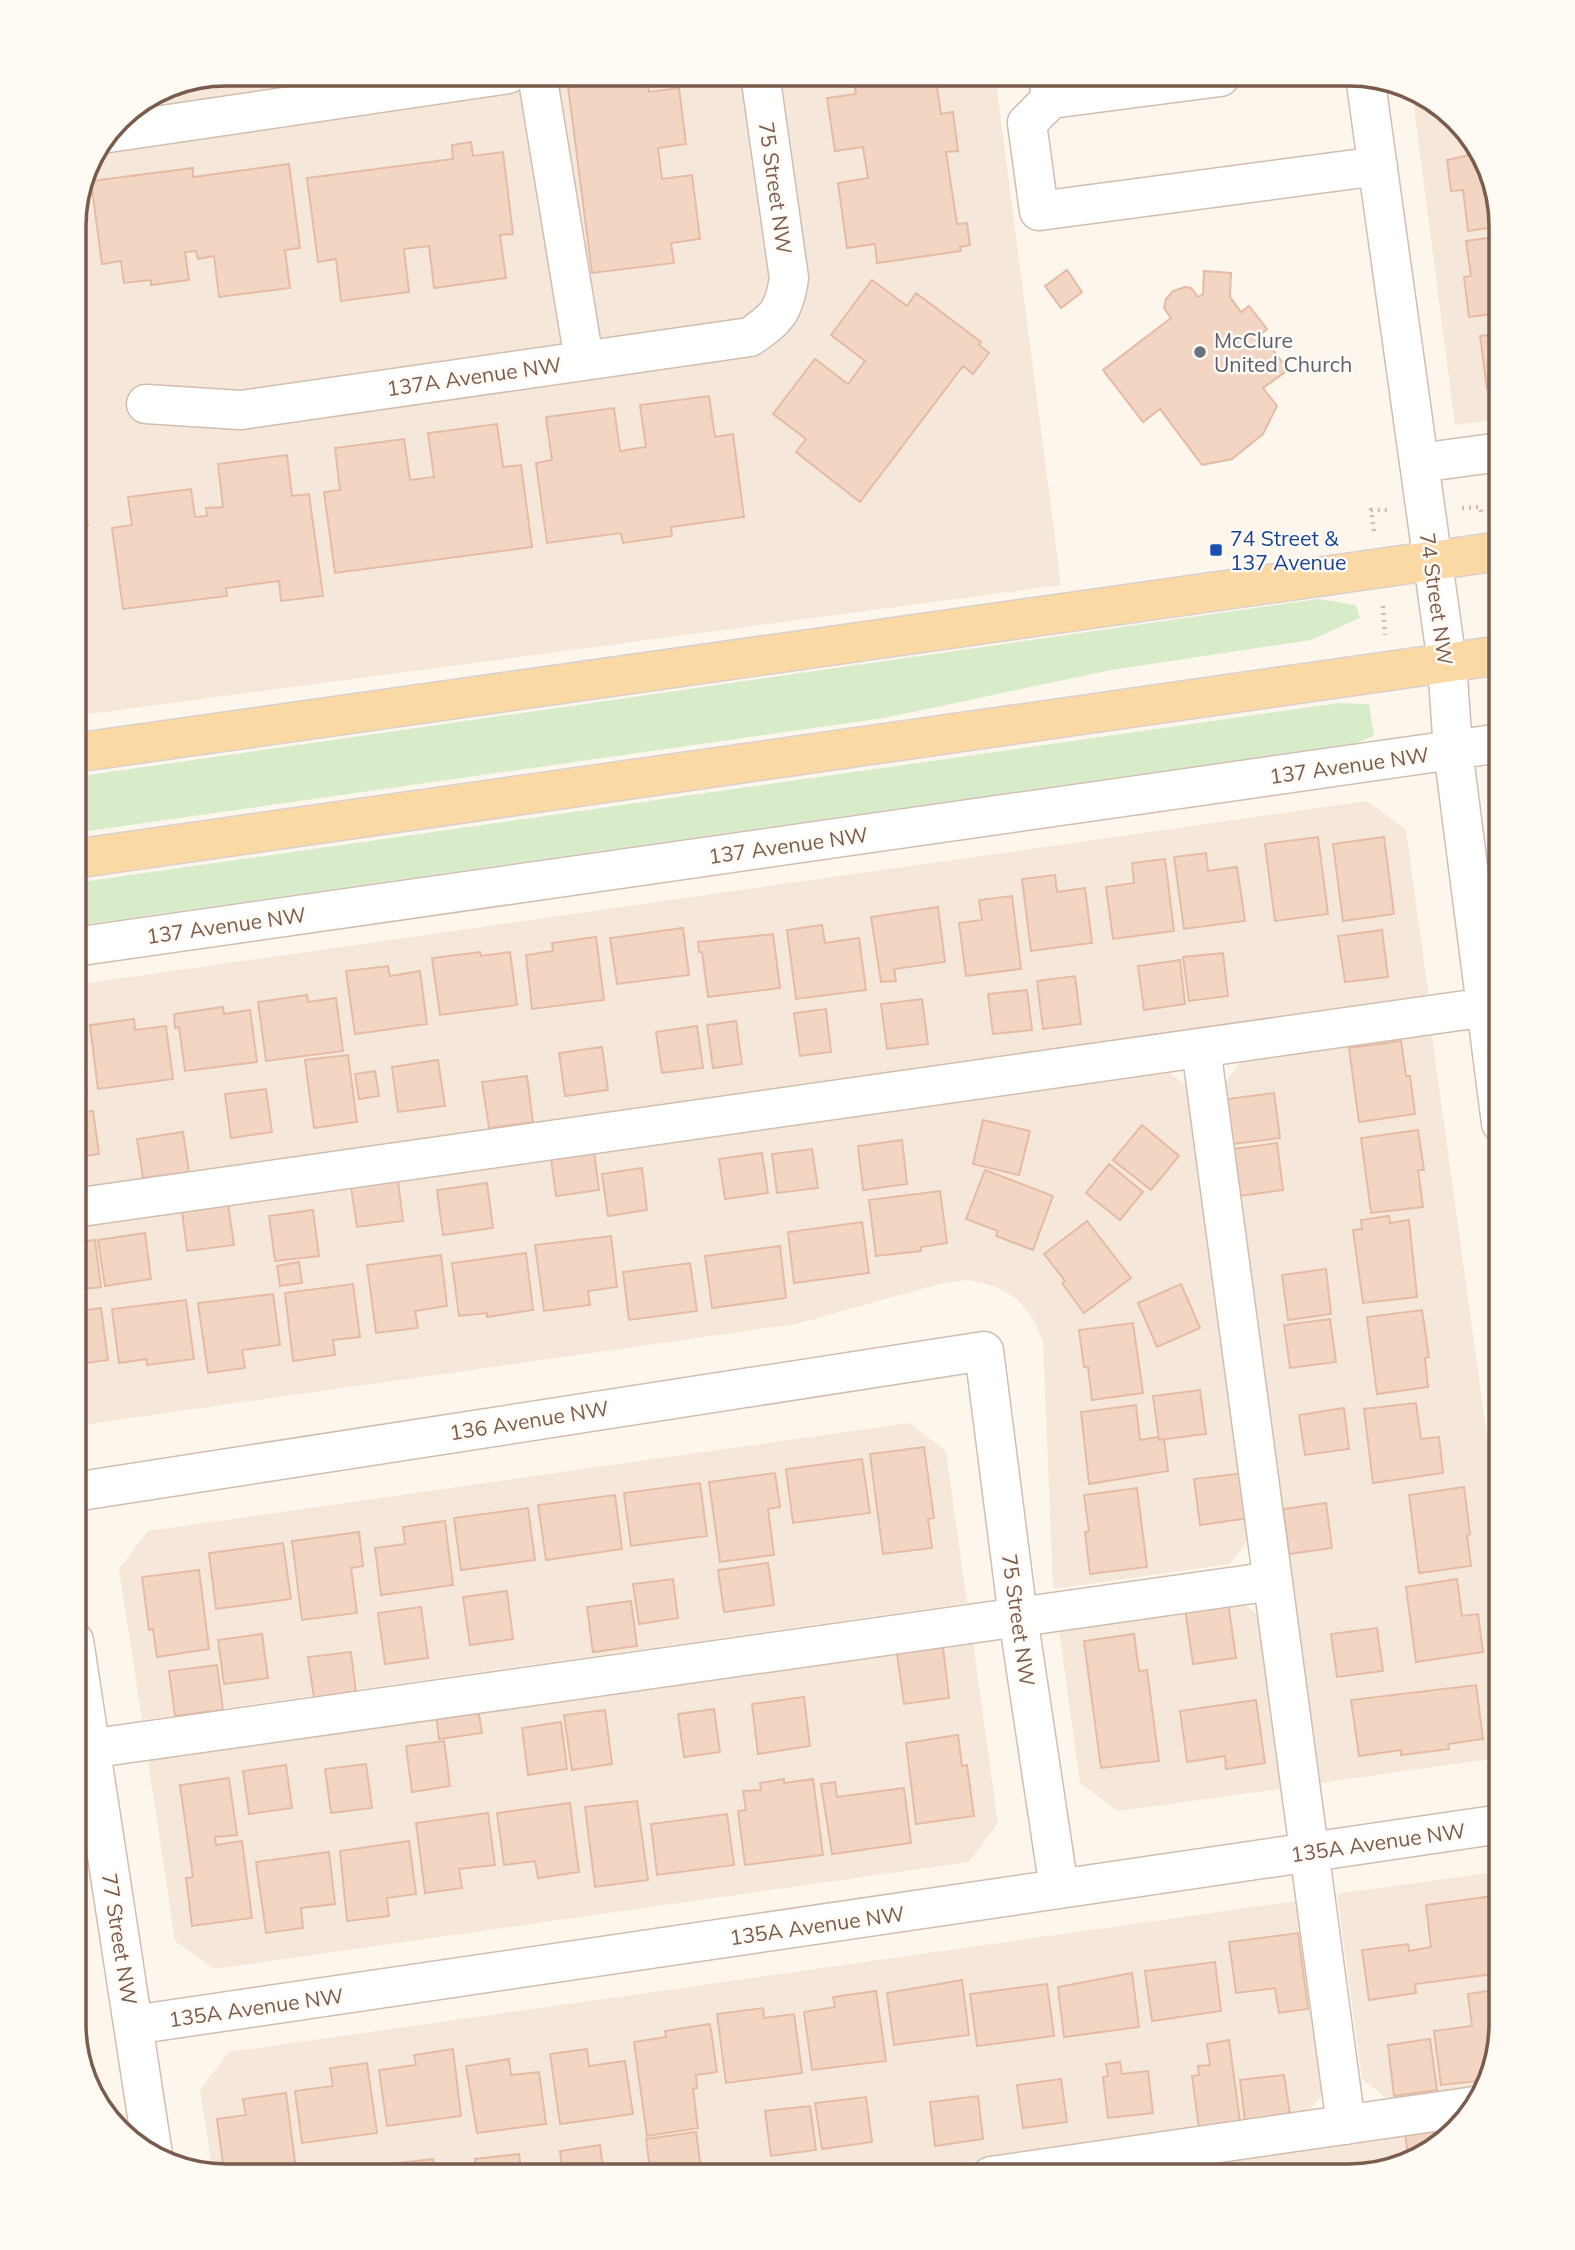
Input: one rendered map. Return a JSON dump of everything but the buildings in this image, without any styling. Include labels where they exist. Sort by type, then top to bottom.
[{"type":"main road","points":[[86,752],[1489,553]]},
{"type":"main road","points":[[86,857],[1489,657]]},
{"type":"street","points":[[124,131],[427,86]]},
{"type":"street","points":[[539,86],[584,360]]},
{"type":"street","name":"75 Street NW","points":[[762,86],[789,278],[786,302]]},
{"type":"street","points":[[1049,86],[1027,123],[1039,211],[1378,166]]},
{"type":"street","name":"74 Street NW","points":[[1367,87],[1447,663],[1453,750],[1489,980]]},
{"type":"street","name":"137A Avenue NW","points":[[146,404],[241,410],[750,337],[771,323],[786,302]]},
{"type":"street","points":[[1419,463],[1489,454]]},
{"type":"street","name":"137 Avenue NW","points":[[86,945],[1489,745]]},
{"type":"street","points":[[86,1206],[1489,1007]]},
{"type":"street","points":[[1201,1048],[1346,2125]]},
{"type":"street","name":"75 Street NW","points":[[984,1350],[1018,1617],[1059,1889]]},
{"type":"street","name":"136 Avenue NW","points":[[86,1490],[984,1350]]},
{"type":"street","points":[[86,1749],[1273,1581]]},
{"type":"street","name":"77 Street NW","points":[[86,1772],[133,2025],[151,2143]]},
{"type":"street","name":"135A Avenue NW","points":[[133,2025],[1489,1826]]},
{"type":"street","points":[[1075,2164],[1461,2108]]},
{"type":"path","points":[[1371,510],[1380,568],[1388,671]]},
{"type":"shaded area","points":[[997,86],[1061,585],[86,714],[86,217],[96,172],[109,148],[148,109],[172,96],[208,87]]},
{"type":"shaded area","points":[[1413,101],[1427,109],[1460,141],[1479,172],[1488,208],[1489,421],[1455,425]]},
{"type":"shaded area","points":[[1367,801],[1406,830],[1429,998],[86,1189],[86,983]]},
{"type":"shaded area","points":[[1431,1029],[1489,1451],[1489,1759],[1320,1783],[1224,1084],[1246,1055]]},
{"type":"shaded area","points":[[1162,1067],[1191,1089],[1252,1535],[1230,1564],[1053,1589],[1043,1342],[1033,1318],[1016,1298],[994,1286],[969,1280],[943,1283],[796,1324],[86,1424],[86,1220]]},
{"type":"shaded area","points":[[908,1423],[946,1451],[967,1603],[142,1720],[119,1569],[148,1531]]},
{"type":"shaded area","points":[[1235,1598],[1264,1619],[1287,1788],[1118,1811],[1080,1783],[1058,1623]]},
{"type":"shaded area","points":[[972,1636],[998,1823],[969,1862],[214,1969],[175,1941],[147,1754]]},
{"type":"shaded area","points":[[1489,1873],[1488,2042],[1479,2078],[1472,2090],[1391,2102],[1362,2079],[1337,1894]]},
{"type":"shaded area","points":[[1303,1900],[1329,2085],[1307,2114],[951,2164],[211,2163],[200,2090],[229,2052]]},
{"type":"shaded area","points":[[1441,2129],[1403,2154],[1367,2163],[1191,2164]]},
{"type":"green space","points":[[1318,599],[1356,605],[1360,618],[1311,640],[1111,670],[884,718],[86,831],[86,775]]},
{"type":"green space","points":[[1339,703],[1369,704],[1374,736],[1356,743],[86,924],[86,881]]},
{"type":"place","name":"McClure United Church","points":[[1200,352]]},
{"type":"place","name":"74 Street & 137 Avenue","points":[[1216,550]]}]
